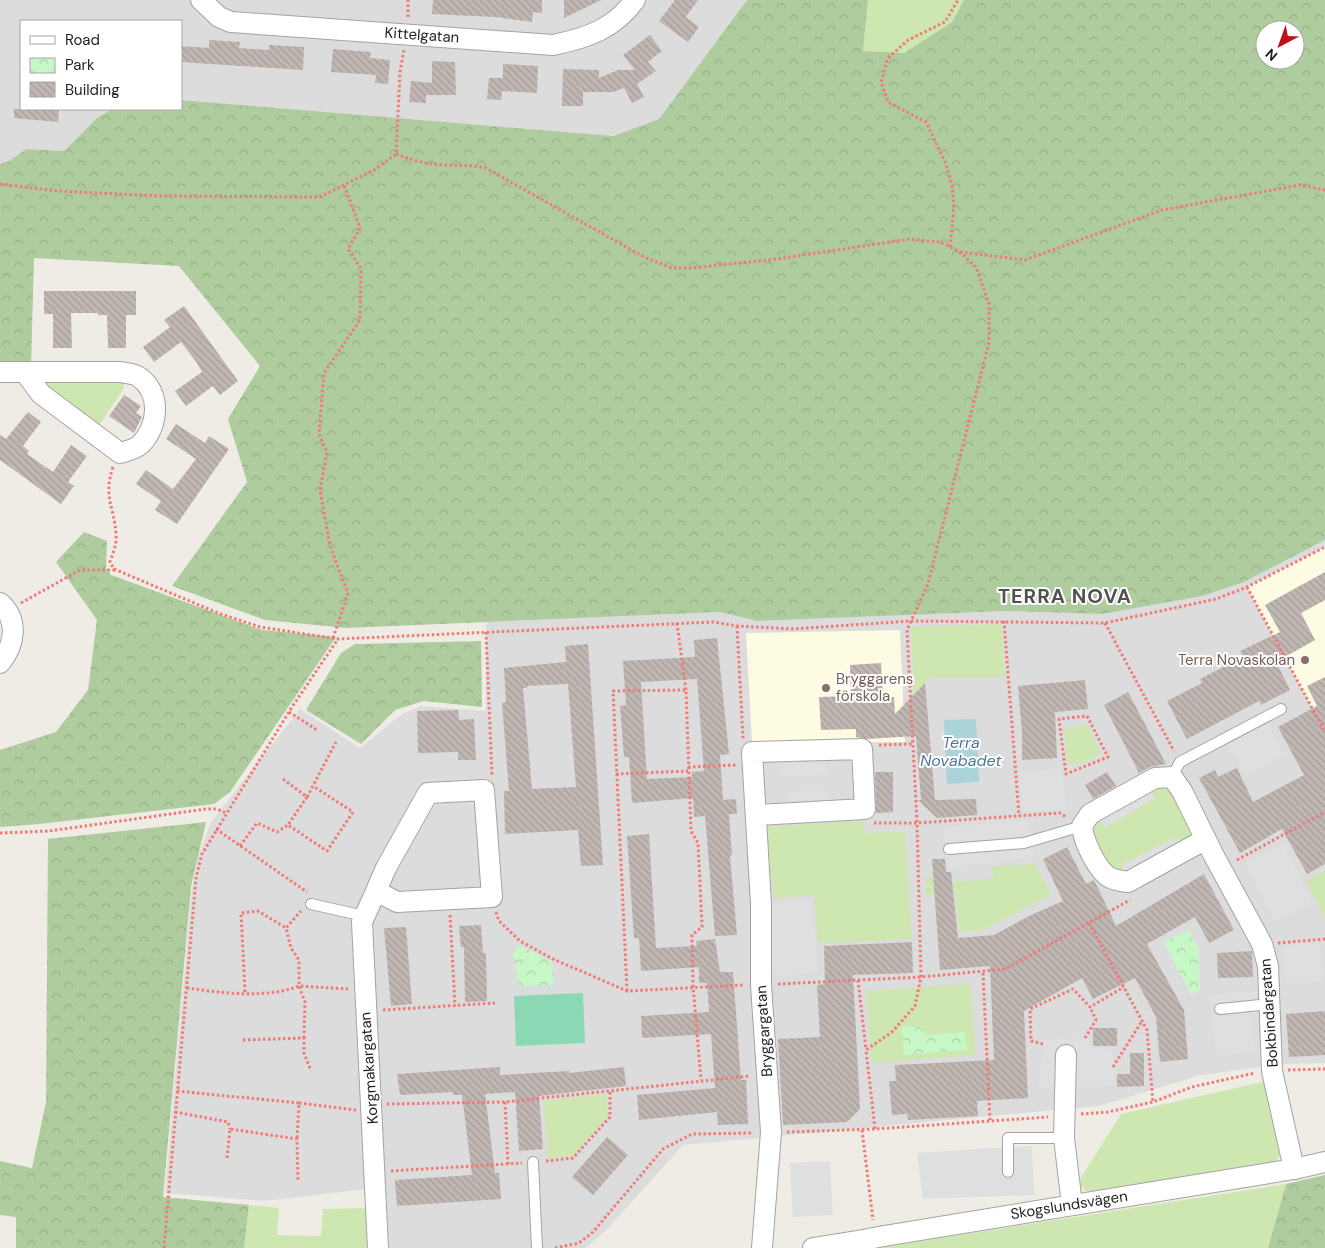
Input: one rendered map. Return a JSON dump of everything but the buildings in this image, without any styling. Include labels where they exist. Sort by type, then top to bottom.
[{"type":"street","name":"Kittelgatan","points":[[201,0],[219,18],[230,22],[553,45],[586,38],[607,28],[625,14],[635,0]]},
{"type":"street","points":[[0,372],[26,374],[44,371],[120,372],[139,376],[150,389],[156,406],[155,421],[141,444],[120,453],[41,394],[26,374]]},
{"type":"street","points":[[0,663],[8,652],[13,638],[13,625],[4,607]]},
{"type":"street","name":"Bryggargatan","points":[[762,1248],[771,1132],[761,985],[761,904],[752,752],[862,749],[865,809]]},
{"type":"street","points":[[1176,770],[1155,778],[1090,814],[1082,826],[1083,839],[1105,874],[1116,881],[1128,882],[1209,846]]},
{"type":"street","name":"Bokbindargatan","points":[[1176,770],[1182,791],[1209,846],[1262,944],[1268,966],[1272,1070],[1294,1169]]},
{"type":"street","name":"Korgmakargatan","points":[[378,1248],[375,1172],[365,1102],[362,922],[386,868],[428,793],[484,790],[492,897]]},
{"type":"street","points":[[756,815],[865,809]]},
{"type":"street","points":[[376,891],[397,902],[492,897]]},
{"type":"street","points":[[1066,1055],[1064,1138],[1072,1205]]},
{"type":"street","name":"Skogslundsvägen","points":[[814,1248],[863,1240],[878,1229],[1072,1205],[1294,1169],[1325,1162]]},
{"type":"lane","points":[[1176,770],[1281,709]]},
{"type":"lane","points":[[949,849],[1024,843],[1082,826]]},
{"type":"lane","points":[[311,904],[364,916]]},
{"type":"lane","points":[[1220,1009],[1270,1004]]},
{"type":"lane","points":[[1008,1172],[1008,1138],[1064,1138]]},
{"type":"lane","points":[[533,1162],[537,1248]]},
{"type":"path","points":[[396,154],[400,72],[407,34],[408,0]]},
{"type":"path","points":[[950,247],[954,208],[952,185],[946,164],[926,122],[888,102],[881,82],[888,58],[908,40],[945,22],[958,0]]},
{"type":"path","points":[[396,154],[411,160],[442,165],[477,165],[486,168],[644,257],[672,268],[777,259],[910,239],[940,242],[960,252],[976,267],[989,304],[989,342],[928,584],[907,630],[917,823],[921,978],[915,1006],[892,1032],[866,1050]]},
{"type":"path","points":[[0,184],[58,191],[160,196],[320,197],[376,169],[396,154]]},
{"type":"path","points":[[333,638],[348,593],[330,546],[320,490],[327,452],[319,434],[324,373],[360,320],[362,269],[348,248],[360,228],[344,185]]},
{"type":"path","points":[[960,252],[1025,260],[1162,210],[1300,185],[1325,190]]},
{"type":"path","points":[[117,570],[110,562],[116,545],[116,535],[108,487],[120,453]]},
{"type":"path","points":[[4,607],[80,570],[117,570],[218,613],[260,627],[338,639],[677,622],[713,622],[738,626],[793,629],[910,621],[1105,624],[1200,603],[1247,587],[1325,547]]},
{"type":"path","points":[[1247,587],[1325,732]]},
{"type":"path","points":[[1004,621],[1019,816]]},
{"type":"path","points":[[677,622],[686,690],[691,831],[698,843],[702,927],[692,935],[693,986],[701,1080]]},
{"type":"path","points":[[1105,624],[1176,770]]},
{"type":"path","points":[[738,626],[744,748]]},
{"type":"path","points":[[486,632],[492,777]]},
{"type":"path","points":[[164,1248],[196,878],[202,854],[289,712],[338,639]]},
{"type":"path","points":[[627,991],[613,692],[686,690]]},
{"type":"path","points":[[289,712],[317,730]]},
{"type":"path","points":[[1087,716],[1108,757],[1066,774],[1059,719],[1087,716]]},
{"type":"path","points":[[240,846],[257,824],[277,832],[288,825],[313,786],[336,742]]},
{"type":"path","points":[[616,774],[744,765]]},
{"type":"path","points":[[283,779],[307,796]]},
{"type":"path","points":[[288,825],[327,851],[353,812],[313,786]]},
{"type":"path","points":[[0,833],[49,831],[206,809],[217,809],[226,813]]},
{"type":"path","points":[[865,809],[875,824],[1060,813],[1082,826]]},
{"type":"path","points":[[1209,846],[1238,860],[1325,812]]},
{"type":"path","points":[[216,829],[310,894],[311,904],[294,916],[286,928]]},
{"type":"path","points":[[492,897],[499,921],[520,941],[553,959],[627,991],[693,986],[921,978],[983,973],[1005,969],[1135,897]]},
{"type":"path","points":[[449,909],[456,1006]]},
{"type":"path","points":[[245,992],[241,912],[258,911],[286,928],[291,948],[299,960],[300,986],[305,1002],[304,1053],[311,1071]]},
{"type":"path","points":[[1089,923],[1147,1030],[1152,1102]]},
{"type":"path","points":[[1262,944],[1325,939]]},
{"type":"path","points":[[983,973],[990,1120]]},
{"type":"path","points":[[858,980],[875,1129]]},
{"type":"path","points":[[187,988],[222,993],[288,990],[300,986],[353,989]]},
{"type":"path","points":[[1090,1007],[1124,988]]},
{"type":"path","points":[[1043,1044],[1031,1041],[1030,1009],[1073,989],[1090,1007],[1096,1020],[1084,1038]]},
{"type":"path","points":[[378,1011],[495,1003]]},
{"type":"path","points":[[1113,1067],[1142,1021]]},
{"type":"path","points":[[243,1040],[304,1038]]},
{"type":"path","points":[[555,1248],[579,1243],[593,1232],[663,1149],[692,1134],[862,1130],[1108,1112],[1152,1102],[1192,1087],[1233,1077],[1272,1070],[1325,1069]]},
{"type":"path","points":[[177,1090],[359,1110],[365,1102],[505,1102],[768,1074]]},
{"type":"path","points":[[375,1172],[573,1158],[610,1118],[610,1091]]},
{"type":"path","points":[[505,1102],[508,1164]]},
{"type":"path","points":[[298,1182],[299,1103]]},
{"type":"path","points":[[175,1112],[228,1122],[230,1129],[228,1158]]},
{"type":"path","points":[[230,1129],[298,1139]]},
{"type":"path","points":[[862,1130],[878,1229]]},
{"type":"shaded area","points":[[0,0],[747,0],[659,119],[612,136],[182,100],[182,20],[20,20],[20,110],[110,110],[97,118],[64,151],[26,149],[9,161],[0,164]]},
{"type":"shaded area","points":[[1325,540],[1325,1063],[1286,1064],[1201,1075],[1099,1106],[683,1145],[609,1227],[586,1248],[387,1248],[385,1187],[264,1201],[165,1193],[192,888],[199,855],[211,822],[300,709],[360,748],[402,714],[421,706],[486,711],[486,622],[720,612],[757,621],[1007,611],[1102,614],[1244,582]]},
{"type":"shaded area","name":"Terra Novaskolan","points":[[1325,547],[1325,732],[1247,587]]},
{"type":"shaded area","name":"Bryggarens förskola","points":[[900,630],[905,742],[752,743],[746,633]]},
{"type":"shaded area","points":[[1264,718],[1284,755],[1246,776],[1225,740]]},
{"type":"shaded area","points":[[827,761],[828,775],[781,777],[781,763]]},
{"type":"shaded area","points":[[1062,769],[1066,808],[1023,812],[1019,773]]},
{"type":"shaded area","points":[[1150,789],[1155,798],[1104,828],[1099,819]]},
{"type":"shaded area","points":[[826,790],[827,802],[789,804],[788,791]]},
{"type":"shaded area","points":[[1029,821],[1034,857],[950,868],[943,828]]},
{"type":"shaded area","points":[[1177,836],[1183,848],[1128,876],[1122,865]]},
{"type":"shaded area","points":[[1283,844],[1312,903],[1274,921],[1246,863]]},
{"type":"shaded area","points":[[812,898],[818,972],[761,977],[761,904]]},
{"type":"shaded area","points":[[1320,943],[1322,981],[1286,983],[1284,945]]},
{"type":"shaded area","points":[[1255,991],[1258,1016],[1251,1017],[1255,1051],[1216,1055],[1210,996]]},
{"type":"shaded area","points":[[1090,1038],[1089,1048],[1113,1049],[1114,1085],[1038,1089],[1043,1044],[1036,1040]]},
{"type":"shaded area","points":[[1032,1146],[1034,1195],[923,1199],[917,1153]]},
{"type":"shaded area","points":[[830,1161],[833,1215],[793,1217],[790,1163]]},
{"type":"green space","points":[[747,0],[868,0],[863,51],[904,53],[952,22],[964,0],[1325,0],[1325,540],[1244,582],[1202,596],[1102,614],[1007,611],[757,621],[720,612],[346,628],[265,620],[172,586],[247,482],[228,419],[260,366],[179,266],[34,258],[31,367],[0,364],[0,164],[9,161],[26,149],[64,151],[97,118],[110,110],[182,110],[182,100],[613,136],[659,119]]},
{"type":"green space","points":[[868,0],[964,0],[952,22],[904,53],[863,51]]},
{"type":"green space","points":[[122,380],[124,383],[123,390],[98,427],[62,401],[45,384],[49,381]]},
{"type":"green space","points":[[84,532],[107,541],[106,568],[111,575],[262,630],[336,637],[230,792],[214,804],[0,827],[0,750],[56,732],[88,690],[97,620],[56,562]]},
{"type":"green space","points":[[1002,624],[1005,677],[931,677],[914,695],[911,627]]},
{"type":"green space","points":[[481,641],[482,707],[424,701],[395,710],[361,744],[306,710],[341,653],[355,644]]},
{"type":"green space","points":[[1088,724],[1101,754],[1082,763],[1068,764],[1064,728]]},
{"type":"green space","points":[[1163,786],[1175,796],[1193,835],[1183,848],[1177,837],[1122,865],[1128,876],[1113,871],[1090,837],[1091,825],[1099,819],[1105,828],[1155,798],[1150,789]]},
{"type":"green space","points":[[864,821],[865,833],[905,832],[912,939],[818,943],[814,895],[774,898],[764,827]]},
{"type":"green space","points":[[206,822],[191,887],[163,1197],[249,1205],[244,1248],[16,1248],[16,1217],[0,1215],[0,1161],[32,1168],[46,1102],[48,839]]},
{"type":"green space","points":[[1035,864],[1051,894],[983,930],[960,932],[955,894],[926,896],[925,878],[951,876],[952,882],[993,879],[992,867]]},
{"type":"green space","points":[[1325,871],[1325,917],[1306,881]]},
{"type":"green space","points":[[1189,929],[1199,950],[1200,991],[1191,994],[1163,942]]},
{"type":"green space","points":[[519,945],[551,961],[554,985],[519,986],[513,954]]},
{"type":"green space","points":[[970,984],[976,1055],[871,1063],[866,991]]},
{"type":"green space","points":[[583,993],[585,1043],[516,1046],[514,996]]},
{"type":"green space","points":[[923,1026],[924,1035],[965,1032],[967,1050],[904,1055],[902,1027]]},
{"type":"green space","points":[[1266,1081],[1284,1151],[1273,1164],[1091,1194],[1077,1184],[1121,1114]]},
{"type":"green space","points":[[606,1094],[608,1117],[572,1156],[549,1158],[543,1101]]},
{"type":"green space","points":[[1325,1175],[1325,1248],[1268,1248],[1286,1184]]},
{"type":"green space","points":[[1286,1184],[1268,1248],[884,1248],[884,1247]]},
{"type":"green space","points":[[249,1205],[279,1208],[277,1235],[321,1236],[323,1209],[366,1208],[368,1248],[244,1248]]},
{"type":"water","name":"Terra Novabadet","points":[[976,719],[979,782],[947,784],[944,720]]},
{"type":"place","name":"Terra Novaskolan","points":[[1305,660]]},
{"type":"place","name":"Bryggarens förskola","points":[[826,688]]},
{"type":"district","name":"TERRA NOVA","points":[[1065,596]]}]
